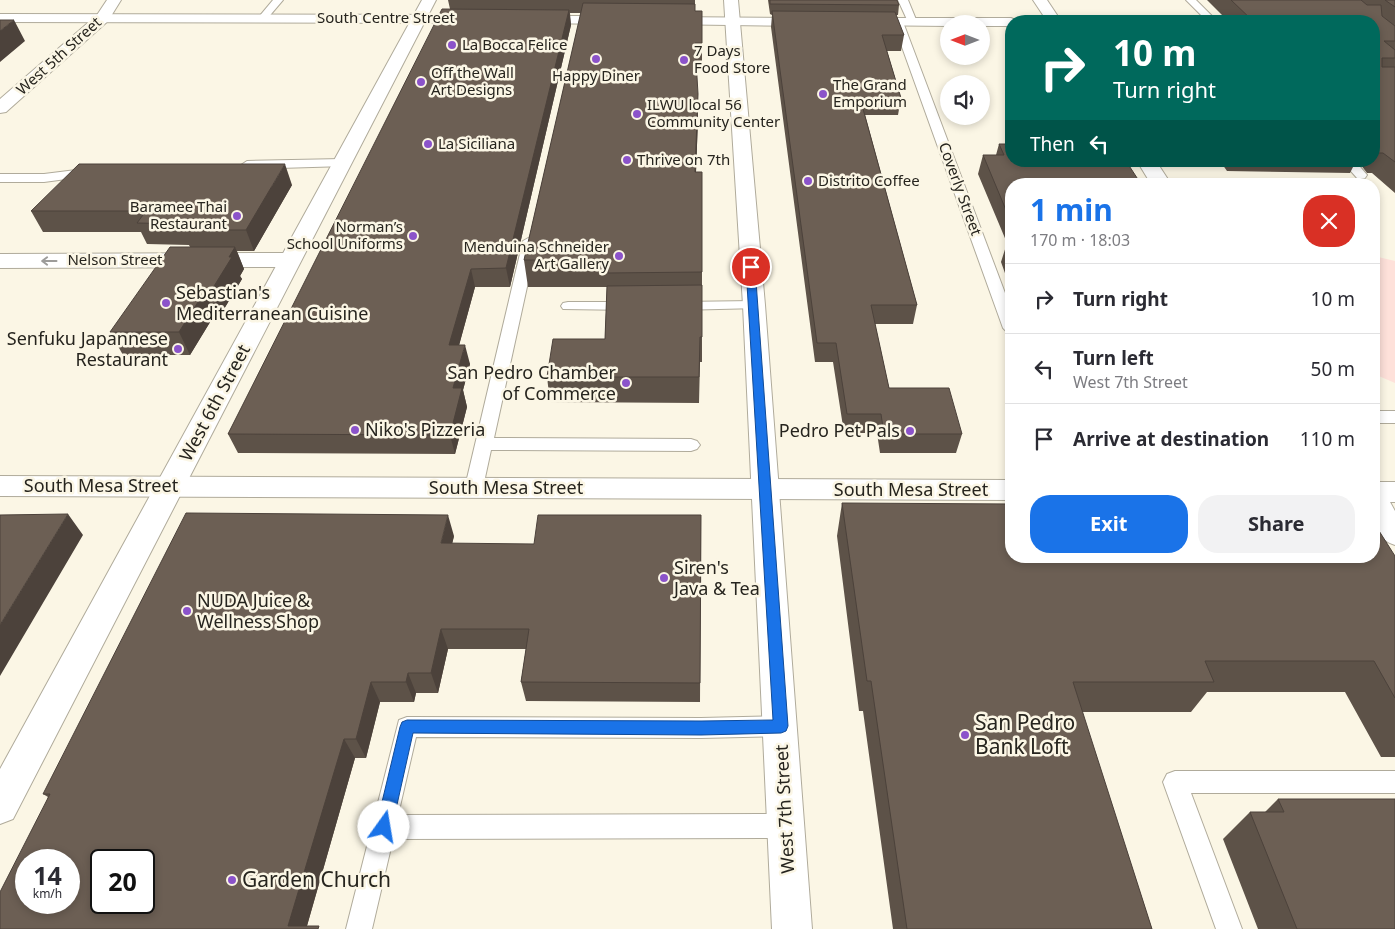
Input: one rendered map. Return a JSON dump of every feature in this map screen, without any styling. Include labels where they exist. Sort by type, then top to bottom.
[{"type":"street","name":"West 5th Street","points":[[0,108],[103,18],[114,0]]},
{"type":"street","points":[[1040,0],[1050,15]]},
{"type":"street","name":"South Centre Street","points":[[0,18],[263,18],[424,9],[485,19]]},
{"type":"street","name":"West 6th Street","points":[[0,806],[424,9]]},
{"type":"street","points":[[646,21],[731,10],[820,22]]},
{"type":"street","name":"West 7th Street","points":[[731,10],[754,305],[792,929]]},
{"type":"street","points":[[523,20],[578,25],[627,20]]},
{"type":"street","points":[[849,22],[1005,22]]},
{"type":"street","points":[[1150,167],[1157,178]]},
{"type":"street","name":"Nelson Street","points":[[0,261],[290,260]]},
{"type":"street","name":"South Mesa Street","points":[[0,486],[1005,490]]},
{"type":"street","points":[[1380,492],[1395,492]]},
{"type":"street","points":[[1380,511],[1395,534]]},
{"type":"lane","points":[[263,18],[278,0]]},
{"type":"lane","name":"Coverly Street","points":[[903,0],[905,22],[1005,311]]},
{"type":"lane","points":[[1191,0],[1206,15]]},
{"type":"lane","points":[[238,165],[342,163]]},
{"type":"lane","points":[[1354,167],[1361,175]]},
{"type":"lane","points":[[0,178],[44,178],[103,171]]},
{"type":"lane","points":[[474,487],[532,232]]},
{"type":"lane","points":[[666,306],[754,305]]},
{"type":"lane","points":[[568,306],[646,306]]},
{"type":"lane","points":[[1380,416],[1395,417]]},
{"type":"lane","points":[[484,444],[691,444]]},
{"type":"lane","points":[[359,929],[407,727],[701,728],[781,726]]},
{"type":"lane","points":[[1229,929],[1175,782],[1395,782]]},
{"type":"lane","points":[[384,827],[786,826]]},
{"type":"shaded area","points":[[1380,257],[1395,261],[1395,383],[1380,377]]},
{"type":"building","points":[[770,0],[897,0],[899,5],[770,4]]},
{"type":"building","points":[[1231,0],[1361,0],[1367,5],[1381,5],[1382,16],[1395,26],[1395,41],[1384,41],[1395,50],[1395,58],[1382,58],[1382,67],[1395,67],[1395,162],[1383,153],[1380,153],[1380,15],[1247,15]]},
{"type":"building","points":[[1385,0],[1395,0],[1395,7]]},
{"type":"building","points":[[583,3],[695,4],[695,11],[702,11],[702,43],[695,43],[698,94],[695,172],[702,172],[702,272],[608,273],[608,260],[524,260]]},
{"type":"building","points":[[442,9],[569,10],[506,268],[471,269],[449,345],[465,345],[453,388],[462,388],[450,435],[228,434]]},
{"type":"building","points":[[772,11],[895,12],[904,35],[882,35],[901,98],[860,98],[917,305],[871,305],[889,388],[949,388],[962,434],[884,434],[881,414],[847,414],[836,343],[817,343]]},
{"type":"building","points":[[0,20],[14,20],[0,31]]},
{"type":"building","points":[[999,144],[1005,144],[1005,167],[1130,167],[1137,178],[1005,178],[1005,208],[983,155],[1004,155]]},
{"type":"building","points":[[79,164],[285,164],[246,230],[182,230],[187,224],[137,223],[146,211],[31,211]]},
{"type":"building","points":[[170,247],[235,247],[229,257],[232,257],[211,291],[205,291],[179,332],[110,332]]},
{"type":"building","points":[[702,285],[702,337],[700,337],[699,377],[547,377],[553,339],[605,339],[607,286]]},
{"type":"building","name":"San Pedro Bank Loft","points":[[842,503],[1005,504],[1005,563],[1380,563],[1380,532],[1395,556],[1395,698],[1374,661],[1205,661],[1214,682],[1073,682],[1152,929],[907,929],[871,681],[867,681]]},
{"type":"building","points":[[186,513],[448,515],[441,543],[534,544],[538,515],[701,515],[700,683],[521,682],[529,629],[441,629],[431,673],[408,673],[406,682],[371,682],[356,739],[344,739],[288,926],[319,926],[318,929],[0,929],[0,892],[15,863],[15,914],[80,914],[80,849],[22,849],[50,794],[43,794]]},
{"type":"building","points":[[68,514],[0,625],[0,515]]},
{"type":"building","points":[[1278,799],[1395,799],[1395,929],[1297,929],[1250,812],[1284,812]]},
{"type":"place","name":"La Bocca Felice","points":[[452,45]]},
{"type":"place","name":"Happy Diner","points":[[596,59]]},
{"type":"place","name":"7 Days Food Store","points":[[684,60]]},
{"type":"place","name":"Off the Wall Art Designs","points":[[421,82]]},
{"type":"place","name":"The Grand Emporium","points":[[823,94]]},
{"type":"place","name":"ILWU local 56 Community Center","points":[[637,114]]},
{"type":"place","name":"La Siciliana","points":[[428,144]]},
{"type":"place","name":"Thrive on 7th","points":[[627,160]]},
{"type":"place","name":"Distrito Coffee","points":[[808,181]]},
{"type":"place","name":"Baramee Thai Restaurant","points":[[237,216]]},
{"type":"place","name":"Norman’s School Uniforms","points":[[413,236]]},
{"type":"place","name":"Menduina Schneider Art Gallery","points":[[619,256]]},
{"type":"place","name":"Sebastian's Mediterranean Cuisine","points":[[166,303]]},
{"type":"place","name":"Senfuku Japannese Restaurant","points":[[178,349]]},
{"type":"place","name":"San Pedro Chamber of Commerce","points":[[626,383]]},
{"type":"place","name":"Niko's Pizzeria","points":[[355,430]]},
{"type":"place","name":"Pedro Pet Pals","points":[[910,431]]},
{"type":"place","name":"Siren's Java & Tea","points":[[664,578]]},
{"type":"place","name":"NUDA Juice & Wellness Shop","points":[[187,611]]},
{"type":"place","name":"San Pedro Bank Loft","points":[[965,735]]},
{"type":"place","name":"Garden Church","points":[[232,880]]},
{"type":"route","points":[[384,827],[407,727],[701,728],[781,726],[751,267]]}]
